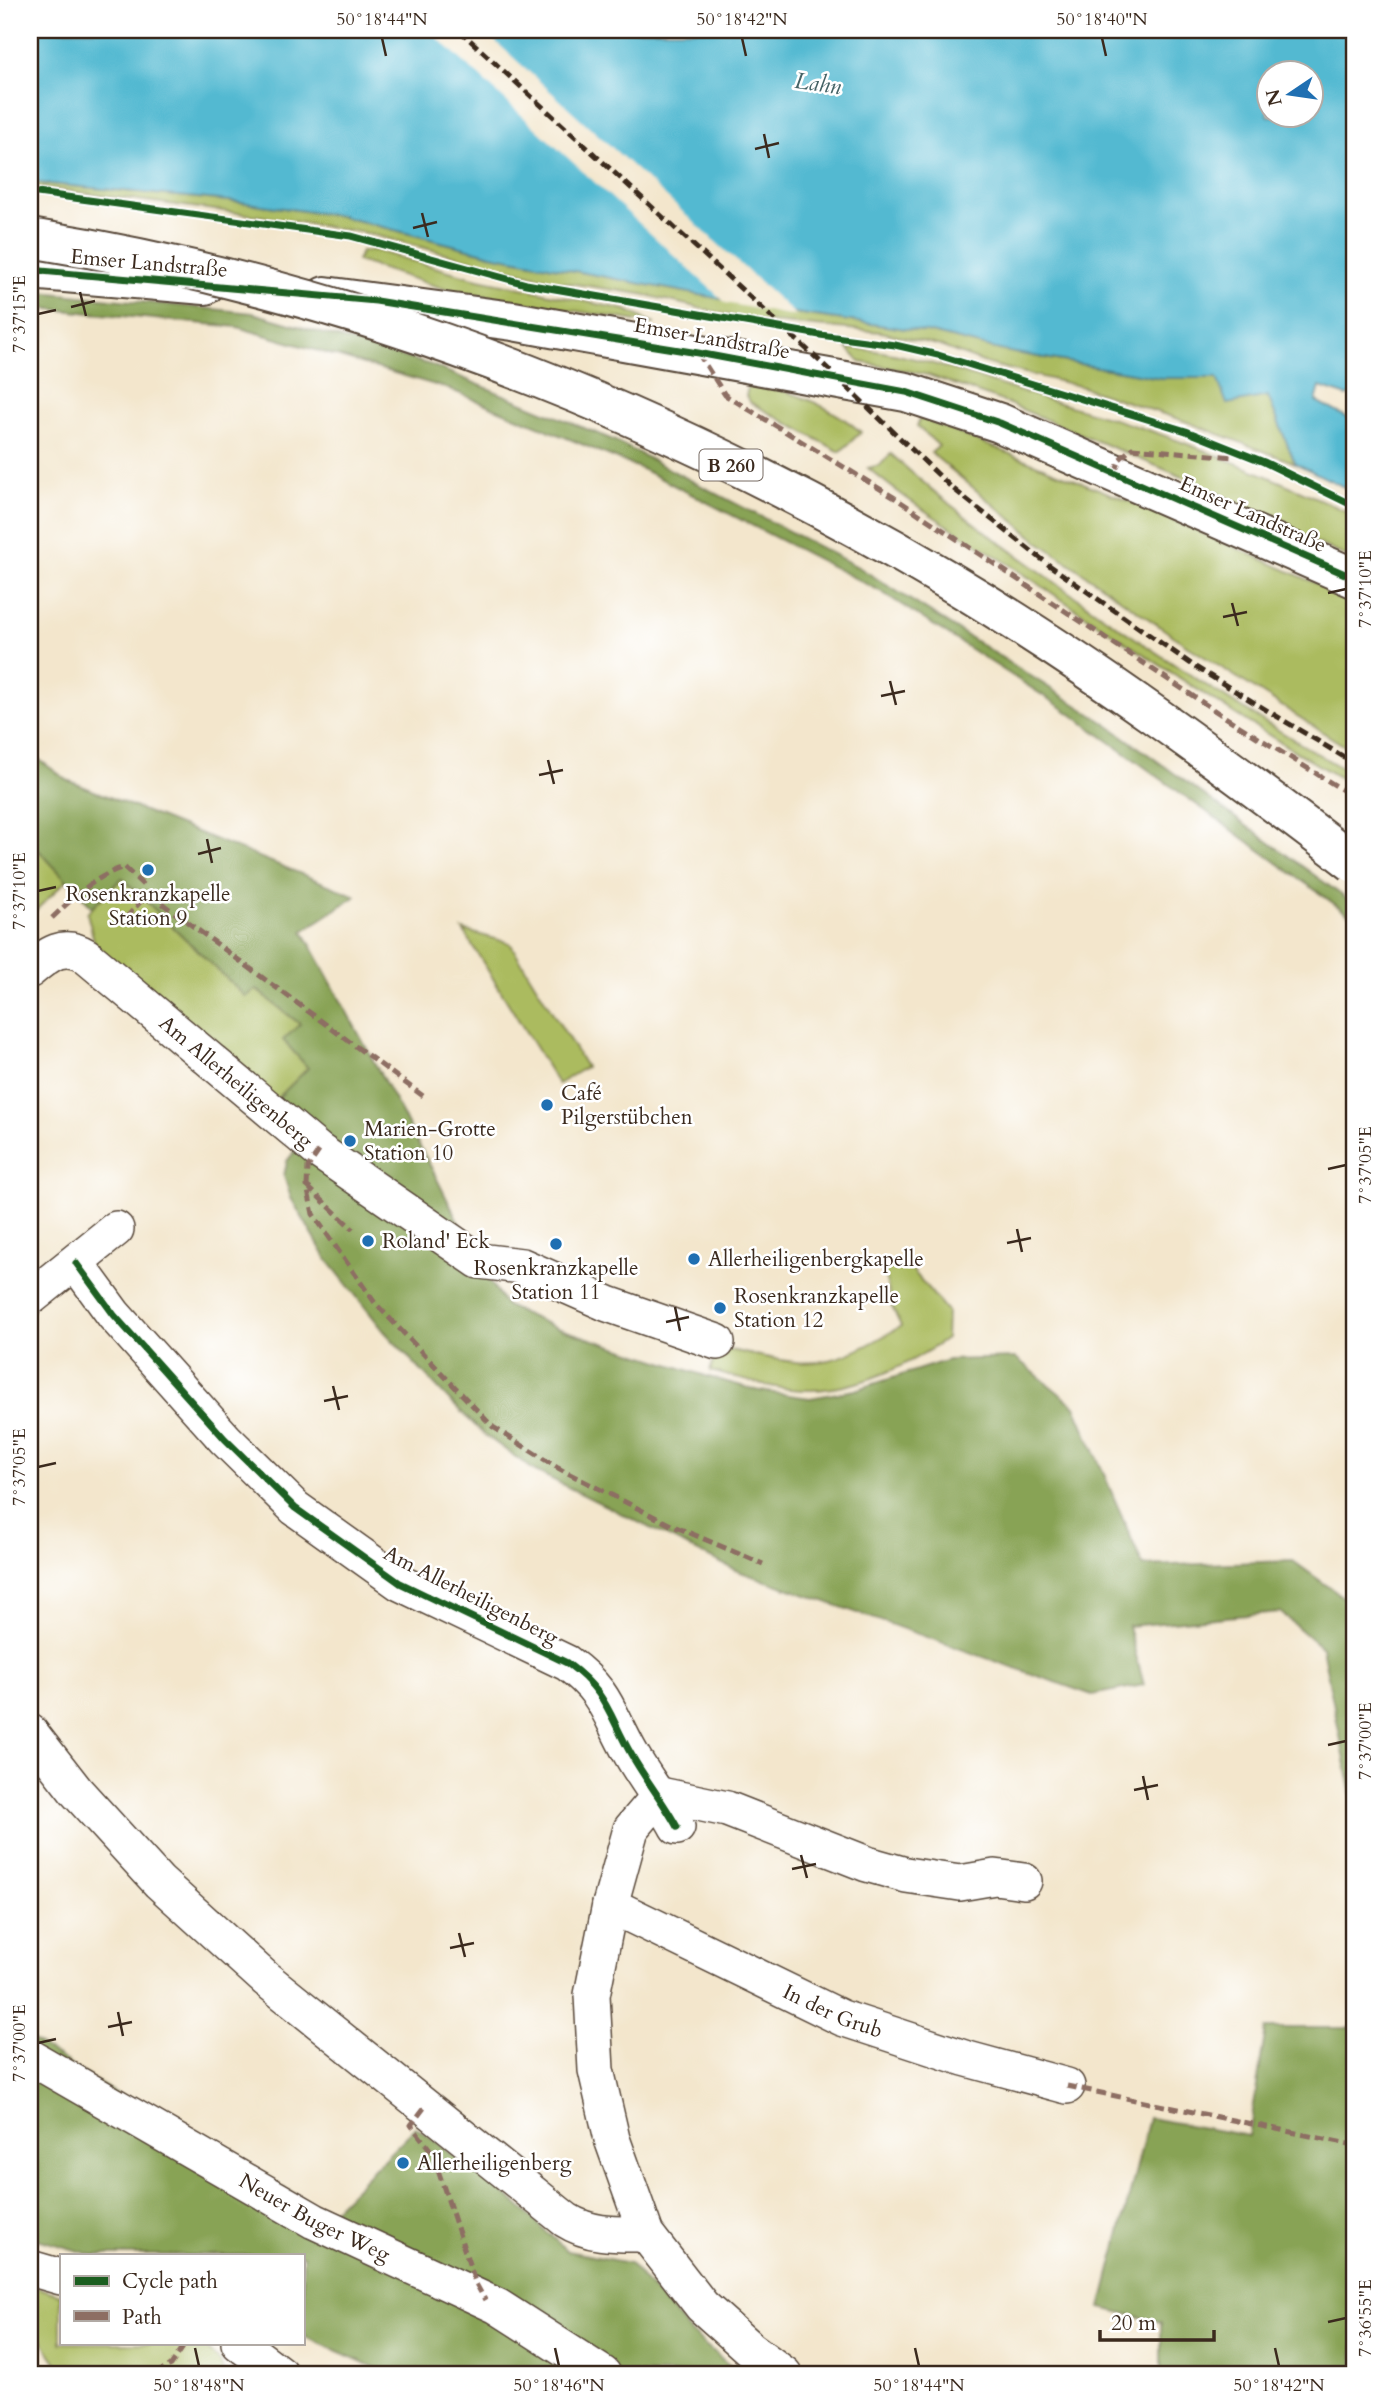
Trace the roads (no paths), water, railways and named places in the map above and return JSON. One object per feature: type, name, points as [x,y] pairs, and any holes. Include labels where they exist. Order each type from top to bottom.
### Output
[{"type":"main road","name":"B 260","points":[[30,238],[205,271],[311,299],[416,331],[519,369],[620,411],[816,505],[953,583],[1116,688],[1354,863]]},
{"type":"main road","name":"Emser Landstraße","points":[[30,270],[376,301],[685,350],[906,392],[1000,423],[1354,578]]},
{"type":"street","name":"Am Allerheiligenberg","points":[[30,970],[57,951],[66,948],[86,956],[319,1151],[480,1261],[522,1266],[608,1304],[717,1342]]},
{"type":"street","points":[[30,1298],[116,1229]]},
{"type":"street","name":"Am Allerheiligenberg","points":[[76,1263],[110,1311],[225,1439],[295,1508],[400,1583],[567,1664],[590,1682],[610,1707],[632,1756],[660,1796],[677,1827]]},
{"type":"street","points":[[30,1732],[76,1791],[159,1882],[266,1979],[340,2041],[566,2220],[596,2232],[646,2234]]},
{"type":"street","points":[[784,2374],[750,2349],[702,2306],[646,2234],[611,2138],[596,2070],[592,1995],[610,1905],[632,1829],[660,1796],[727,1809],[867,1864],[906,1875],[960,1883],[995,1877],[1024,1881]]},
{"type":"street","name":"In der Grub","points":[[610,1905],[842,2018],[964,2058],[1067,2086]]},
{"type":"street","name":"Neuer Buger Weg","points":[[30,2057],[310,2219],[497,2306],[603,2374]]},
{"type":"street","points":[[30,2268],[60,2277]]},
{"type":"street","points":[[240,2344],[280,2374]]},
{"type":"water","name":"Lahn","points":[[30,30],[1354,30],[1354,393],[1347,396],[1320,387],[1316,401],[1354,421],[1354,492],[1295,463],[1268,396],[1227,404],[1217,378],[1161,378],[1004,351],[927,332],[795,313],[496,256],[340,216],[240,202],[30,182]]},
{"type":"railway","points":[[459,30],[824,365],[951,487],[1049,565],[1197,668],[1354,763]]},
{"type":"place","name":"Rosenkranzkapelle Station 9","points":[[148,870]]},
{"type":"place","name":"Café Pilgerstübchen","points":[[547,1105]]},
{"type":"place","name":"Marien-Grotte Station 10","points":[[350,1141]]},
{"type":"place","name":"Roland' Eck","points":[[368,1241]]},
{"type":"place","name":"Rosenkranzkapelle Station 11","points":[[556,1244]]},
{"type":"place","name":"Allerheiligenbergkapelle","points":[[694,1259]]},
{"type":"place","name":"Rosenkranzkapelle Station 12","points":[[720,1308]]},
{"type":"place","name":"Allerheiligenberg","points":[[403,2163]]}]
